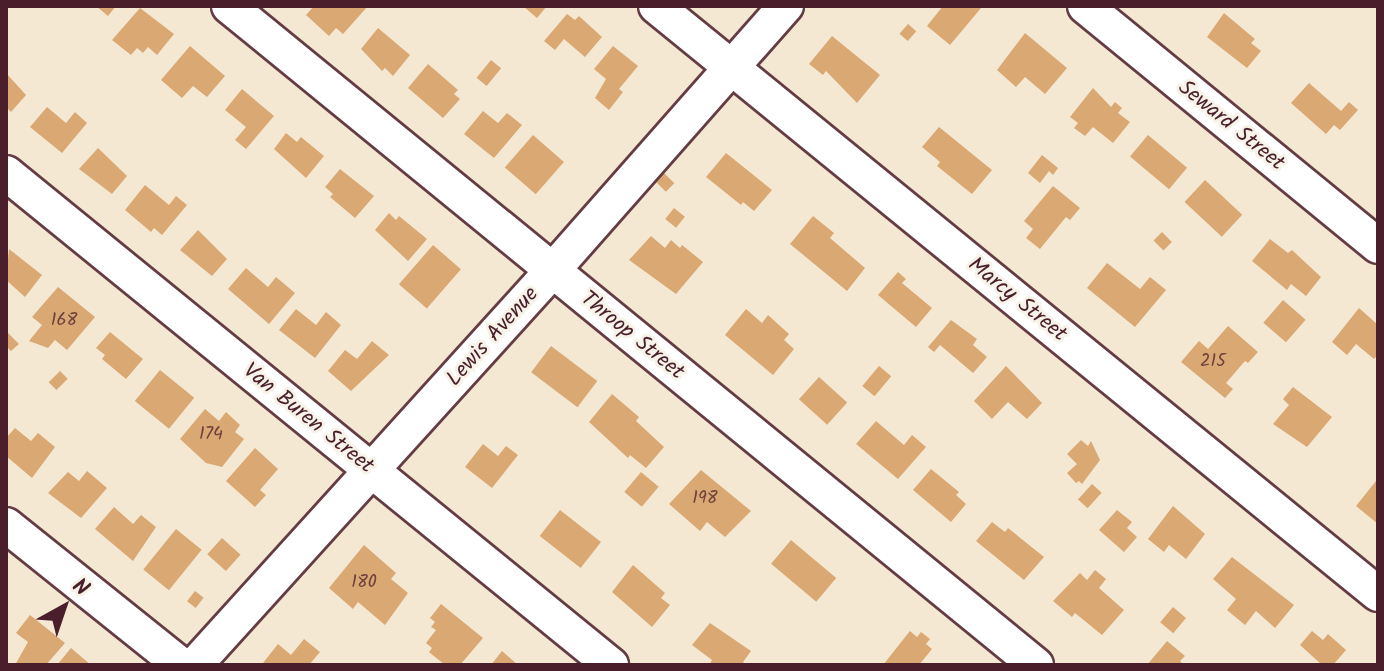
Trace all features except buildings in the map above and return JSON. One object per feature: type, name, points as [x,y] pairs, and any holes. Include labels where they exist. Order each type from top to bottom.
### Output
[{"type":"street","name":"Throop Street","points":[[229,6],[1036,665]]},
{"type":"street","name":"Marcy Street","points":[[656,6],[1378,594]]},
{"type":"street","name":"Lewis Avenue","points":[[195,665],[552,271],[786,6]]},
{"type":"street","name":"Seward Street","points":[[1085,6],[1378,246]]},
{"type":"street","name":"Van Buren Street","points":[[6,173],[611,665]]},
{"type":"street","points":[[6,525],[181,665]]}]
